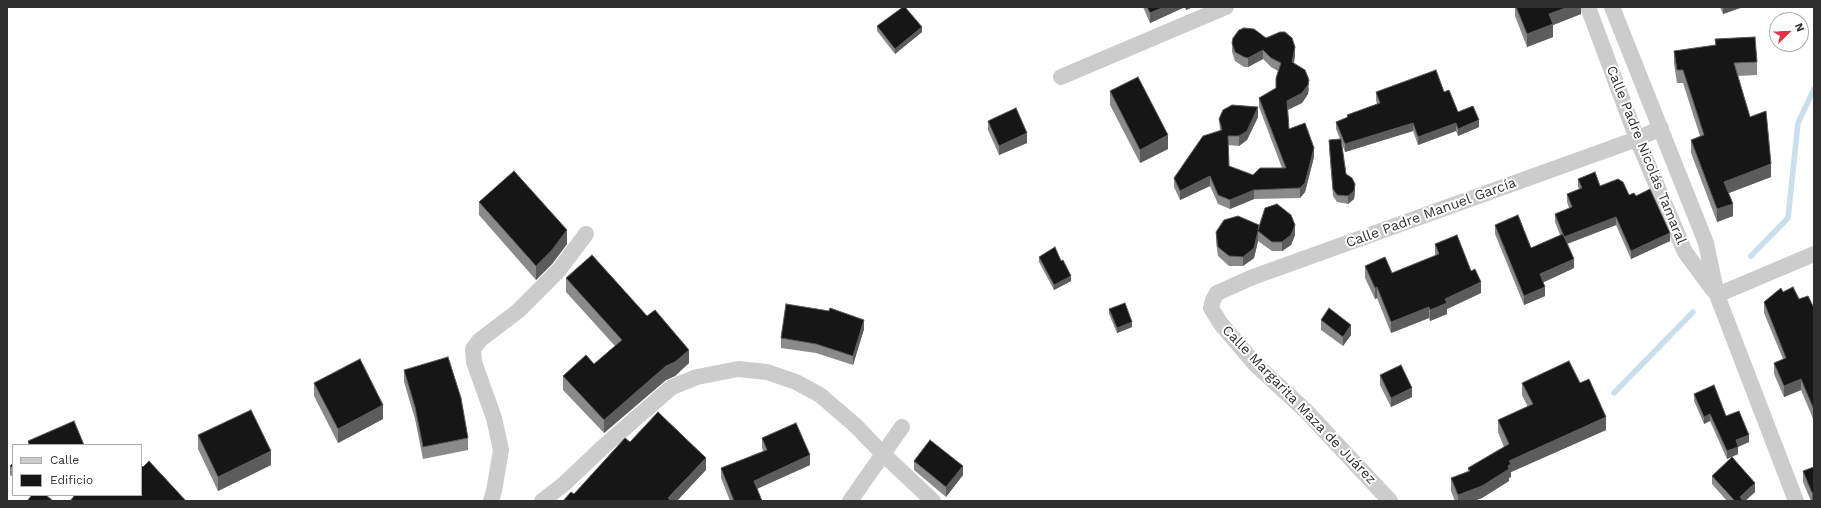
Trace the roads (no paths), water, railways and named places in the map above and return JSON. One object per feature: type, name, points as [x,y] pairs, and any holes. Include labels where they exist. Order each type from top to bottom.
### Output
[{"type":"street","points":[[1060,77],[1226,7]]},
{"type":"street","name":"Calle Padre Nicolás Tamaral","points":[[1588,7],[1637,139],[1685,252],[1717,295]]},
{"type":"street","name":"Calle Padre Nicolás Tamaral","points":[[1612,7],[1706,243],[1717,295],[1796,501]]},
{"type":"street","name":"Calle Padre Manuel García","points":[[1211,308],[1212,300],[1217,293],[1253,277],[1637,139],[1660,128]]},
{"type":"street","points":[[491,501],[494,492],[501,450],[494,418],[472,355],[474,349],[480,340],[518,311],[559,270],[586,234]]},
{"type":"street","points":[[1717,295],[1814,254]]},
{"type":"street","name":"Calle Margarita Maza de Juárez","points":[[1211,308],[1221,324],[1255,364],[1306,411],[1390,501]]},
{"type":"street","points":[[542,501],[564,484],[603,447],[672,387],[697,377],[738,369],[767,372],[796,382],[820,395],[856,426],[883,454],[933,501]]},
{"type":"street","points":[[850,501],[902,427]]},
{"type":"waterway","points":[[1751,256],[1788,218],[1798,123],[1814,89]]},
{"type":"waterway","points":[[1614,393],[1693,312]]}]
